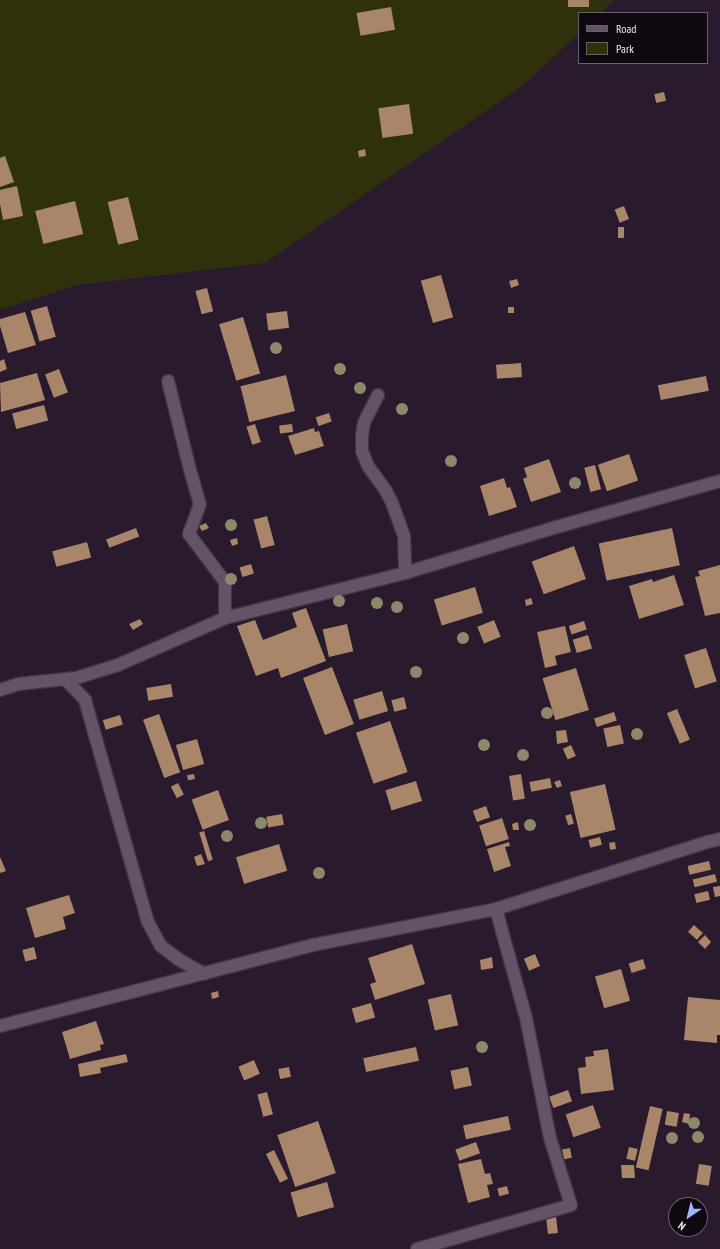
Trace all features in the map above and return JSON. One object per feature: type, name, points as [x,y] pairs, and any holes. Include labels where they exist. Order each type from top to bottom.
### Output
[{"type":"street","points":[[168,381],[200,504],[189,534],[225,582],[225,618]]},
{"type":"street","points":[[378,395],[364,423],[362,450],[368,466],[386,491],[392,503],[404,536],[405,573]]},
{"type":"street","points":[[0,690],[18,684],[76,678],[118,665],[225,618],[405,573],[553,528],[720,480]]},
{"type":"street","points":[[66,680],[85,700],[148,922],[161,946],[178,959],[204,974]]},
{"type":"street","points":[[0,1026],[313,945],[496,909],[707,842],[720,840]]},
{"type":"street","points":[[417,1249],[571,1205],[550,1138],[526,1018],[496,909]]},
{"type":"green space","points":[[0,0],[614,0],[601,12],[578,12],[578,34],[524,85],[265,263],[77,285],[0,310]]},
{"type":"building","points":[[568,0],[589,0],[589,7],[568,7]]},
{"type":"building","points":[[391,7],[395,30],[361,36],[357,13]]},
{"type":"building","points":[[664,92],[666,101],[656,103],[654,94]]},
{"type":"building","points":[[409,104],[413,134],[382,138],[378,108]]},
{"type":"building","points":[[365,149],[366,156],[359,157],[358,151]]},
{"type":"building","points":[[5,156],[14,182],[0,187],[0,158]]},
{"type":"building","points":[[17,186],[23,216],[3,220],[0,204],[0,190]]},
{"type":"building","points":[[128,197],[139,240],[118,245],[108,202]]},
{"type":"building","points":[[75,201],[83,234],[43,244],[35,211]]},
{"type":"building","points":[[624,206],[629,219],[620,223],[615,210]]},
{"type":"building","points":[[618,227],[624,227],[624,238],[618,238]]},
{"type":"building","points":[[441,275],[453,317],[433,323],[421,281]]},
{"type":"building","points":[[517,279],[519,285],[511,288],[509,281]]},
{"type":"building","points":[[207,288],[213,311],[202,314],[195,291]]},
{"type":"building","points":[[47,306],[56,337],[39,341],[31,311]]},
{"type":"building","points":[[508,307],[514,307],[514,313],[508,313]]},
{"type":"building","points":[[287,311],[289,328],[268,330],[266,314]]},
{"type":"building","points":[[25,312],[36,345],[8,353],[0,326],[0,319]]},
{"type":"building","points":[[243,317],[260,373],[236,381],[219,324]]},
{"type":"building","points":[[4,359],[7,369],[0,372],[0,361]]},
{"type":"building","points":[[521,363],[522,377],[497,379],[496,365]]},
{"type":"building","points":[[59,369],[68,392],[54,398],[45,374]]},
{"type":"building","points":[[37,373],[45,400],[1,412],[0,383]]},
{"type":"building","points":[[286,375],[295,411],[249,422],[240,386]]},
{"type":"building","points":[[706,376],[709,391],[661,400],[658,385]]},
{"type":"building","points":[[44,405],[48,420],[16,429],[12,414]]},
{"type":"building","points":[[329,413],[332,422],[318,426],[316,417]]},
{"type":"building","points":[[255,424],[261,442],[252,445],[246,427]]},
{"type":"building","points":[[292,424],[293,432],[280,434],[279,426]]},
{"type":"building","points":[[314,428],[315,432],[319,431],[324,446],[295,455],[288,436]]},
{"type":"building","points":[[629,454],[638,480],[607,491],[598,465]]},
{"type":"building","points":[[549,459],[561,492],[531,502],[523,479],[527,477],[524,468]]},
{"type":"building","points":[[595,465],[601,489],[590,492],[584,468]]},
{"type":"building","points":[[504,478],[507,488],[510,487],[517,507],[489,516],[480,486]]},
{"type":"building","points":[[267,516],[275,545],[261,549],[253,520]]},
{"type":"building","points":[[206,523],[209,528],[202,531],[199,526]]},
{"type":"building","points":[[136,528],[139,536],[109,548],[106,539]]},
{"type":"building","points":[[672,528],[680,565],[607,581],[599,544]]},
{"type":"building","points":[[237,538],[238,544],[232,546],[230,540]]},
{"type":"building","points":[[87,542],[91,557],[56,567],[52,551]]},
{"type":"building","points":[[574,546],[586,579],[544,594],[532,561]]},
{"type":"building","points":[[251,564],[254,574],[242,577],[240,568]]},
{"type":"building","points":[[720,565],[720,613],[705,616],[695,577],[700,576],[698,571]]},
{"type":"building","points":[[674,575],[684,605],[639,619],[629,586],[652,579],[653,582]]},
{"type":"building","points":[[475,587],[483,613],[442,625],[434,600]]},
{"type":"building","points":[[531,598],[533,604],[526,606],[525,600]]},
{"type":"building","points":[[306,608],[326,661],[281,678],[278,668],[256,676],[237,626],[255,620],[263,640],[297,627],[292,613]]},
{"type":"building","points":[[140,619],[143,624],[133,630],[129,624]]},
{"type":"building","points":[[494,620],[501,637],[484,643],[477,627]]},
{"type":"building","points":[[584,621],[587,630],[572,635],[569,626]]},
{"type":"building","points":[[347,624],[353,651],[329,657],[323,630]]},
{"type":"building","points":[[565,626],[571,652],[555,656],[557,665],[545,668],[537,632]]},
{"type":"building","points":[[588,635],[592,648],[577,653],[573,640]]},
{"type":"building","points":[[706,648],[717,681],[695,688],[684,655]]},
{"type":"building","points":[[332,667],[354,724],[325,735],[303,678]]},
{"type":"building","points":[[576,668],[589,710],[555,720],[543,678]]},
{"type":"building","points":[[171,684],[173,697],[148,701],[146,688]]},
{"type":"building","points":[[382,691],[388,711],[359,720],[353,700]]},
{"type":"building","points":[[404,697],[407,709],[394,712],[391,700]]},
{"type":"building","points":[[677,709],[690,739],[680,744],[667,713]]},
{"type":"building","points":[[614,712],[617,721],[597,727],[594,718]]},
{"type":"building","points":[[159,714],[180,772],[164,778],[143,720]]},
{"type":"building","points":[[120,715],[123,725],[106,730],[103,720]]},
{"type":"building","points":[[390,721],[408,772],[374,784],[356,733]]},
{"type":"building","points":[[620,725],[624,744],[607,747],[603,729]]},
{"type":"building","points":[[566,730],[568,742],[557,744],[556,731]]},
{"type":"building","points":[[197,739],[204,764],[183,770],[176,745]]},
{"type":"building","points":[[571,745],[576,756],[568,760],[563,749]]},
{"type":"building","points":[[194,774],[195,779],[188,780],[187,775]]},
{"type":"building","points":[[521,774],[525,799],[513,801],[509,776]]},
{"type":"building","points":[[550,778],[552,788],[531,792],[529,782]]},
{"type":"building","points":[[560,780],[562,786],[557,788],[554,782]]},
{"type":"building","points":[[416,781],[422,801],[392,810],[385,790]]},
{"type":"building","points":[[178,783],[184,795],[177,798],[171,787]]},
{"type":"building","points":[[605,784],[616,830],[580,838],[570,792]]},
{"type":"building","points":[[218,790],[229,820],[203,830],[192,800]]},
{"type":"building","points":[[486,806],[490,817],[477,822],[473,811]]},
{"type":"building","points":[[282,814],[284,825],[268,828],[266,817]]},
{"type":"building","points":[[571,814],[574,824],[568,825],[565,816]]},
{"type":"building","points":[[502,818],[509,839],[486,846],[479,825]]},
{"type":"building","points":[[518,822],[519,830],[513,830],[512,824]]},
{"type":"building","points":[[204,831],[213,860],[208,861],[199,832]]},
{"type":"building","points":[[600,837],[602,845],[590,848],[588,840]]},
{"type":"building","points":[[509,842],[510,846],[505,847],[511,866],[494,872],[487,849]]},
{"type":"building","points":[[615,842],[616,849],[610,850],[609,843]]},
{"type":"building","points":[[279,844],[287,871],[244,884],[236,857]]},
{"type":"building","points":[[201,854],[205,864],[197,866],[194,857]]},
{"type":"building","points":[[0,857],[6,871],[0,873]]},
{"type":"building","points":[[709,861],[711,870],[690,875],[688,866]]},
{"type":"building","points":[[715,874],[717,882],[695,887],[693,880]]},
{"type":"building","points":[[720,886],[720,896],[715,897],[713,887]]},
{"type":"building","points":[[708,891],[710,900],[696,903],[694,894]]},
{"type":"building","points":[[69,895],[75,913],[63,917],[66,929],[35,938],[26,908]]},
{"type":"building","points":[[694,925],[703,933],[697,940],[688,932]]},
{"type":"building","points":[[705,935],[711,942],[705,949],[698,942]]},
{"type":"building","points":[[412,944],[425,984],[375,1000],[370,984],[376,982],[368,958]]},
{"type":"building","points":[[34,947],[37,959],[25,962],[22,950]]},
{"type":"building","points":[[535,954],[540,966],[529,971],[524,959]]},
{"type":"building","points":[[492,957],[493,968],[481,970],[480,960]]},
{"type":"building","points":[[643,959],[646,969],[632,973],[629,963]]},
{"type":"building","points":[[621,969],[630,1001],[604,1008],[595,976]]},
{"type":"building","points":[[218,991],[219,997],[212,999],[211,993]]},
{"type":"building","points":[[451,994],[458,1025],[435,1031],[428,999]]},
{"type":"building","points":[[688,997],[720,1000],[720,1035],[717,1035],[717,1043],[684,1040]]},
{"type":"building","points":[[371,1003],[375,1017],[356,1023],[352,1009]]},
{"type":"building","points":[[96,1021],[104,1044],[100,1045],[101,1050],[70,1059],[62,1032]]},
{"type":"building","points":[[416,1047],[419,1061],[366,1072],[363,1058]]},
{"type":"building","points":[[608,1049],[614,1090],[581,1094],[578,1068],[586,1067],[585,1057],[594,1056],[593,1051]]},
{"type":"building","points":[[126,1054],[128,1062],[100,1068],[101,1073],[80,1077],[78,1064]]},
{"type":"building","points":[[254,1060],[260,1074],[244,1080],[238,1067]]},
{"type":"building","points":[[289,1067],[291,1077],[280,1079],[278,1069]]},
{"type":"building","points":[[468,1067],[472,1086],[454,1089],[450,1071]]},
{"type":"building","points":[[568,1090],[572,1101],[553,1108],[549,1097]]},
{"type":"building","points":[[267,1092],[273,1114],[263,1117],[257,1095]]},
{"type":"building","points":[[593,1105],[601,1128],[573,1137],[566,1114]]},
{"type":"building","points":[[650,1106],[663,1109],[648,1170],[636,1167]]},
{"type":"building","points":[[667,1111],[679,1113],[677,1127],[665,1125]]},
{"type":"building","points":[[684,1113],[690,1114],[689,1124],[682,1122]]},
{"type":"building","points":[[508,1116],[511,1130],[466,1139],[463,1126]]},
{"type":"building","points":[[318,1121],[336,1173],[295,1187],[277,1135]]},
{"type":"building","points":[[476,1142],[480,1153],[459,1161],[455,1150]]},
{"type":"building","points":[[629,1147],[638,1149],[635,1161],[626,1159]]},
{"type":"building","points":[[570,1148],[572,1158],[564,1159],[562,1150]]},
{"type":"building","points":[[274,1150],[288,1179],[280,1183],[266,1154]]},
{"type":"building","points":[[481,1159],[485,1174],[490,1173],[493,1184],[487,1185],[490,1197],[468,1203],[458,1164]]},
{"type":"building","points":[[699,1164],[712,1166],[709,1186],[696,1184]]},
{"type":"building","points":[[621,1165],[634,1165],[635,1178],[622,1178]]},
{"type":"building","points":[[327,1182],[334,1207],[298,1217],[290,1192]]},
{"type":"building","points":[[507,1186],[509,1194],[499,1196],[497,1188]]},
{"type":"building","points":[[556,1217],[558,1233],[548,1234],[546,1218]]}]
